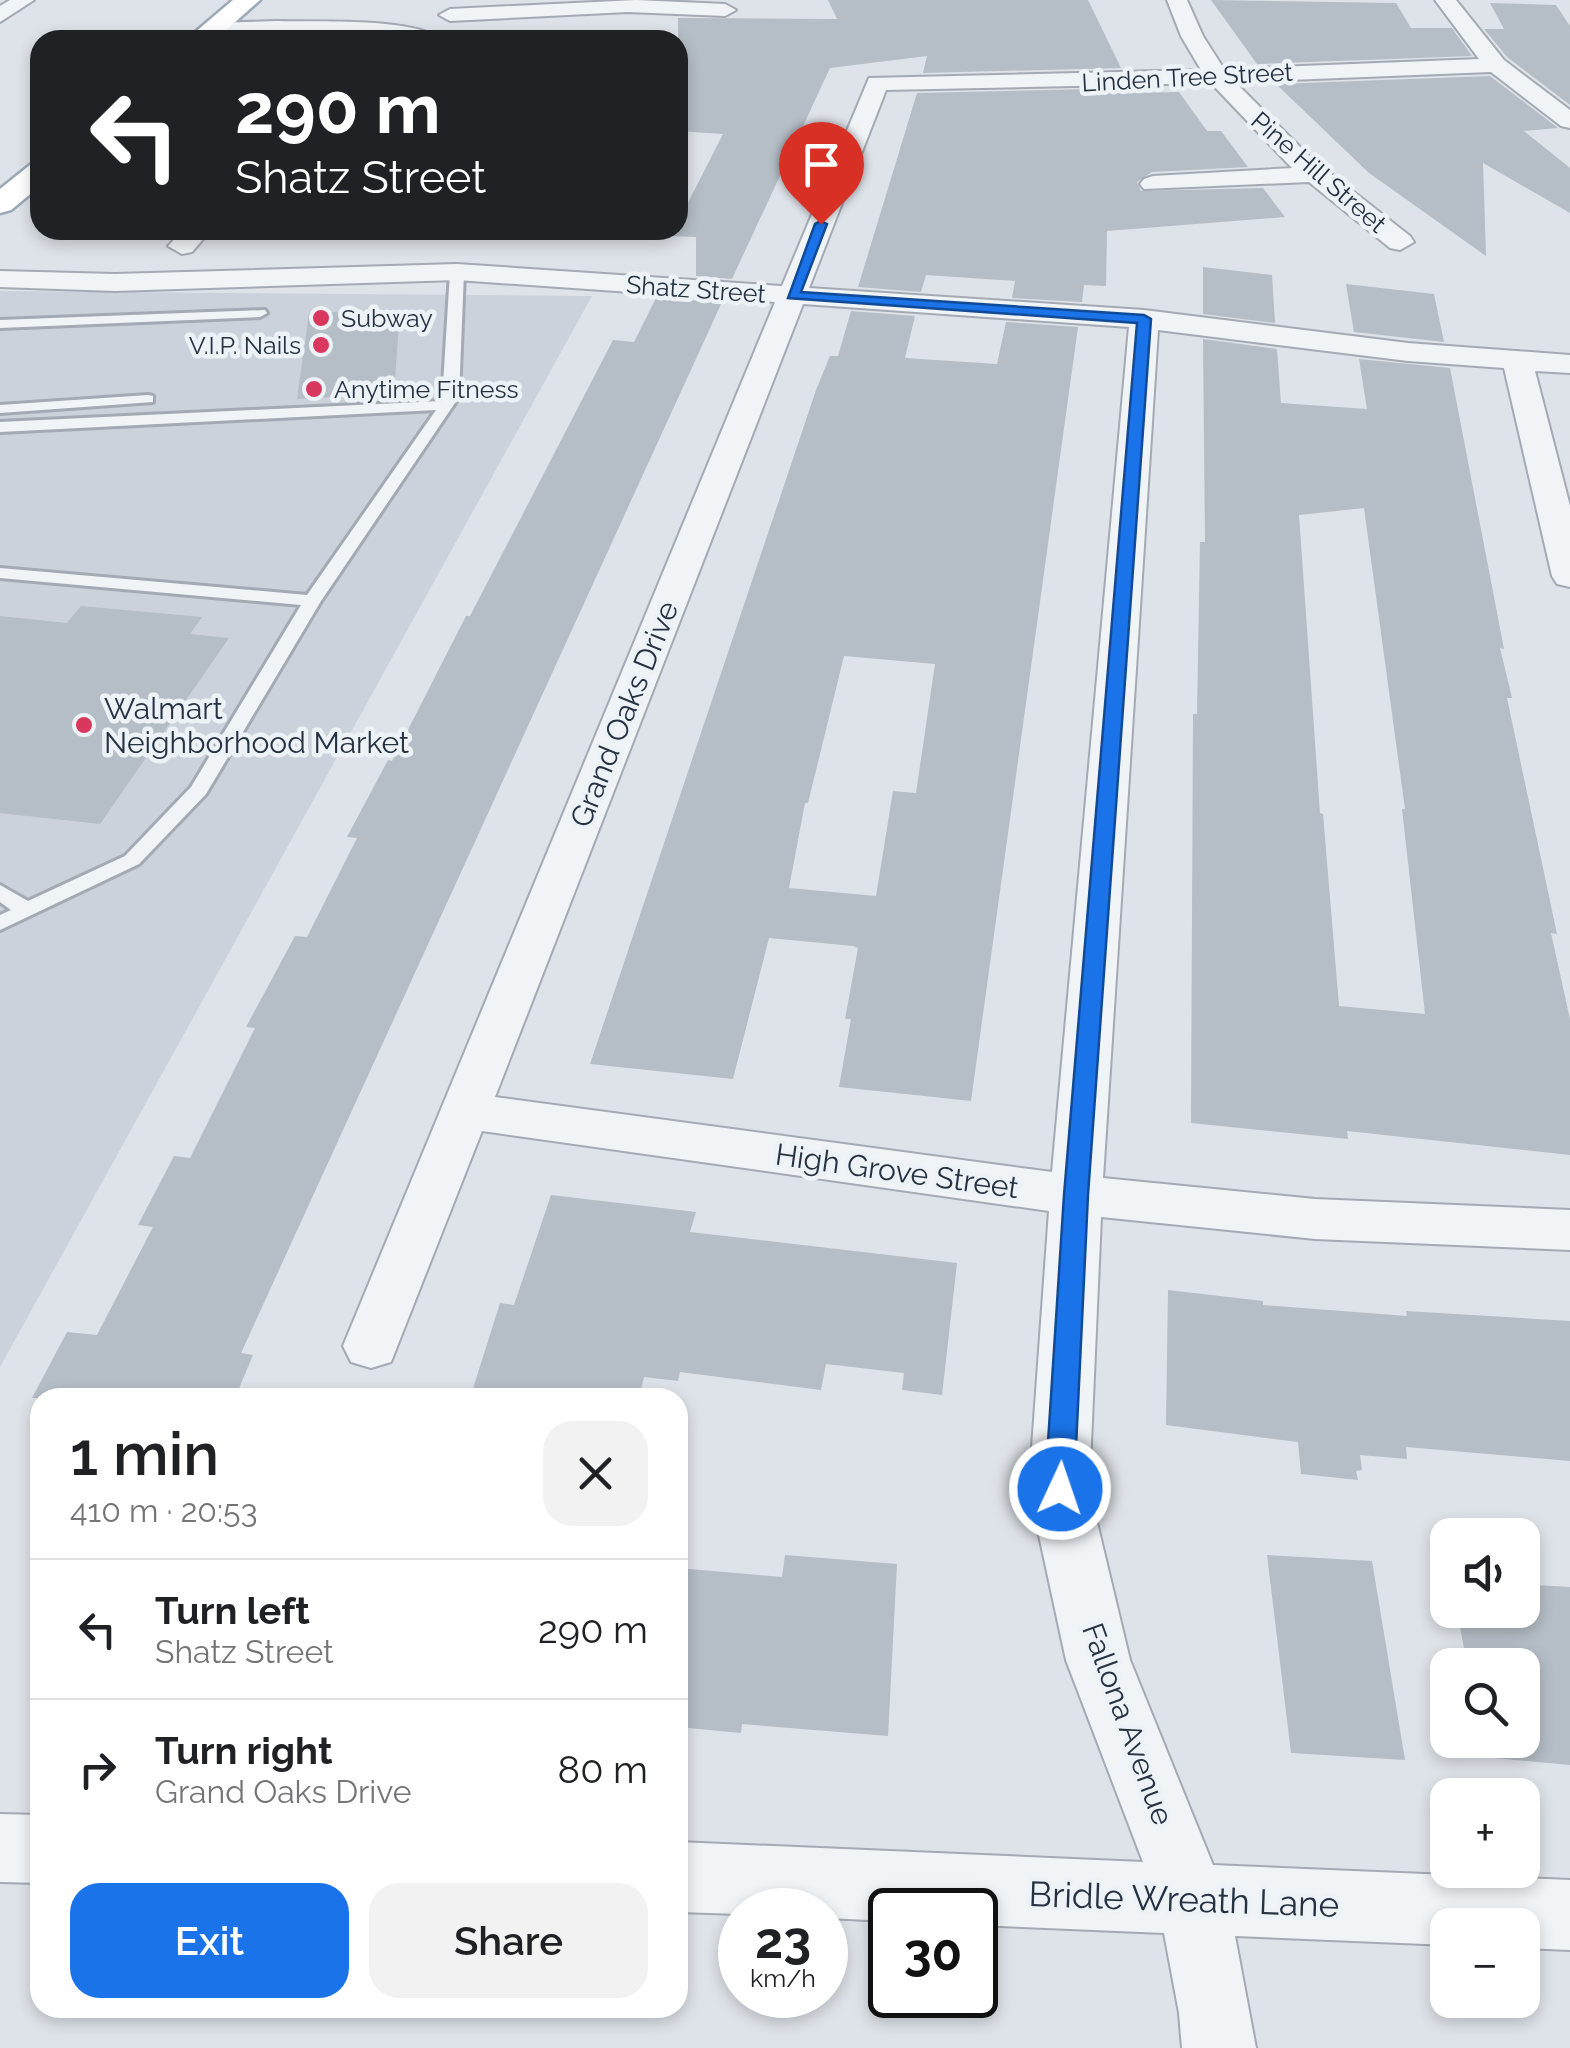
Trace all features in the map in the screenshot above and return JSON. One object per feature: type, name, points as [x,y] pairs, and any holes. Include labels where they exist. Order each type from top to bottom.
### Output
[{"type":"main road","points":[[212,30],[248,0]]},
{"type":"main road","points":[[0,204],[30,179]]},
{"type":"street","points":[[0,16],[24,0]]},
{"type":"street","name":"Pine Hill Street","points":[[1177,0],[1212,74],[1314,174],[1400,242]]},
{"type":"street","points":[[1445,0],[1496,65],[1570,121]]},
{"type":"street","points":[[449,7],[725,10]]},
{"type":"street","points":[[250,30],[308,30]]},
{"type":"street","name":"Linden Tree Street","points":[[877,83],[1039,85],[1212,74],[1496,65]]},
{"type":"street","name":"Grand Oaks Drive","points":[[371,1346],[877,83]]},
{"type":"street","points":[[1153,184],[1314,174]]},
{"type":"street","name":"Shatz Street","points":[[0,279],[182,282],[457,272],[1144,319],[1518,362],[1570,364]]},
{"type":"street","name":"Fallona Avenue","points":[[1144,319],[1076,1195],[1060,1489],[1098,1660],[1192,1899],[1216,2014],[1219,2048]]},
{"type":"street","points":[[1518,362],[1570,576]]},
{"type":"street","name":"High Grove Street","points":[[464,1111],[1076,1195],[1314,1219],[1570,1230]]},
{"type":"street","points":[[0,1848],[30,1849]]},
{"type":"street","name":"Bridle Wreath Lane","points":[[688,1877],[1570,1915]]},
{"type":"lane","points":[[0,924],[132,860],[198,790],[312,601],[452,397],[457,272]]},
{"type":"lane","points":[[0,324],[260,313]]},
{"type":"lane","points":[[0,409],[148,399]]},
{"type":"lane","points":[[0,427],[446,405]]},
{"type":"lane","points":[[0,573],[312,601]]},
{"type":"lane","points":[[0,892],[27,910]]},
{"type":"shaded area","points":[[0,291],[592,296],[0,1367]]},
{"type":"building","points":[[828,0],[1088,0],[1121,68],[923,73],[927,56],[830,68],[732,279],[696,276],[696,237],[688,237],[688,203],[723,134],[688,132],[688,30],[678,30],[678,18],[837,19]]},
{"type":"building","points":[[1211,0],[1396,3],[1411,28],[1452,28],[1472,56],[1257,64]]},
{"type":"building","points":[[1490,3],[1556,5],[1570,26],[1570,105],[1507,57],[1484,29],[1504,29]]},
{"type":"building","points":[[1490,76],[1558,128],[1524,131],[1570,168],[1570,213],[1483,163],[1486,256],[1369,173],[1276,84]]},
{"type":"building","points":[[1131,88],[1133,93],[1179,92],[1207,131],[1221,131],[1248,167],[1152,172],[1137,182],[1141,191],[1263,188],[1285,217],[1107,231],[1106,286],[1084,285],[1082,302],[1012,298],[1015,281],[926,275],[921,292],[858,287],[917,93]]},
{"type":"building","points":[[1203,267],[1272,275],[1275,323],[1203,314]]},
{"type":"building","points":[[1346,284],[1434,294],[1444,342],[1354,332]]},
{"type":"building","points":[[656,298],[722,302],[241,1353],[253,1355],[239,1388],[37,1388],[67,1332],[97,1335],[153,1227],[138,1225],[174,1156],[190,1158],[255,1028],[246,1027],[295,936],[307,937],[357,838],[347,837],[388,760],[392,761],[466,616],[470,616],[613,340],[634,342]]},
{"type":"building","points":[[400,309],[394,394],[297,399],[309,313]]},
{"type":"building","points":[[851,311],[915,316],[905,358],[997,364],[1006,322],[1078,327],[971,1101],[839,1087],[851,1019],[845,1019],[858,948],[853,946],[769,938],[733,1079],[590,1064],[816,390],[830,356],[838,356]],"holes":[[[844,656],[935,664],[916,793],[893,791],[876,896],[789,888],[805,803]]]},
{"type":"building","points":[[1203,339],[1277,349],[1281,403],[1367,409],[1359,359],[1450,368],[1504,649],[1500,648],[1512,698],[1507,698],[1557,934],[1551,933],[1570,1019],[1570,1155],[1347,1131],[1348,1139],[1191,1123],[1193,714],[1197,714],[1200,542],[1205,542]],"holes":[[[1364,508],[1405,809],[1425,1014],[1339,1006],[1320,813],[1299,515]]]},
{"type":"building","name":"Walmart Neighborhood Market","points":[[81,606],[202,617],[190,634],[229,638],[100,824],[0,813],[0,616],[67,623]]},
{"type":"building","points":[[551,1195],[696,1212],[690,1232],[957,1263],[942,1395],[902,1390],[904,1373],[826,1364],[821,1390],[680,1372],[678,1381],[644,1377],[641,1388],[473,1388],[500,1303],[514,1305]]},
{"type":"building","points":[[1168,1290],[1263,1301],[1263,1305],[1407,1316],[1406,1311],[1570,1321],[1570,1461],[1406,1447],[1407,1459],[1360,1455],[1362,1470],[1356,1471],[1358,1480],[1301,1474],[1298,1442],[1166,1425]]},
{"type":"building","points":[[785,1555],[897,1564],[888,1736],[742,1724],[741,1733],[688,1728],[688,1569],[782,1577]]},
{"type":"building","points":[[1267,1555],[1372,1561],[1405,1760],[1291,1753]]},
{"type":"building","points":[[1540,1585],[1570,1587],[1570,1765],[1494,1758],[1540,1758],[1540,1648],[1464,1648],[1460,1628],[1540,1628]]},
{"type":"place","name":"Subway","points":[[321,318]]},
{"type":"place","name":"V.I.P. Nails","points":[[321,345]]},
{"type":"place","name":"Anytime Fitness","points":[[314,389]]},
{"type":"place","name":"Walmart Neighborhood Market","points":[[84,725]]},
{"type":"route","points":[[821,224],[793,295],[1144,319],[1076,1195],[1060,1489]]}]
